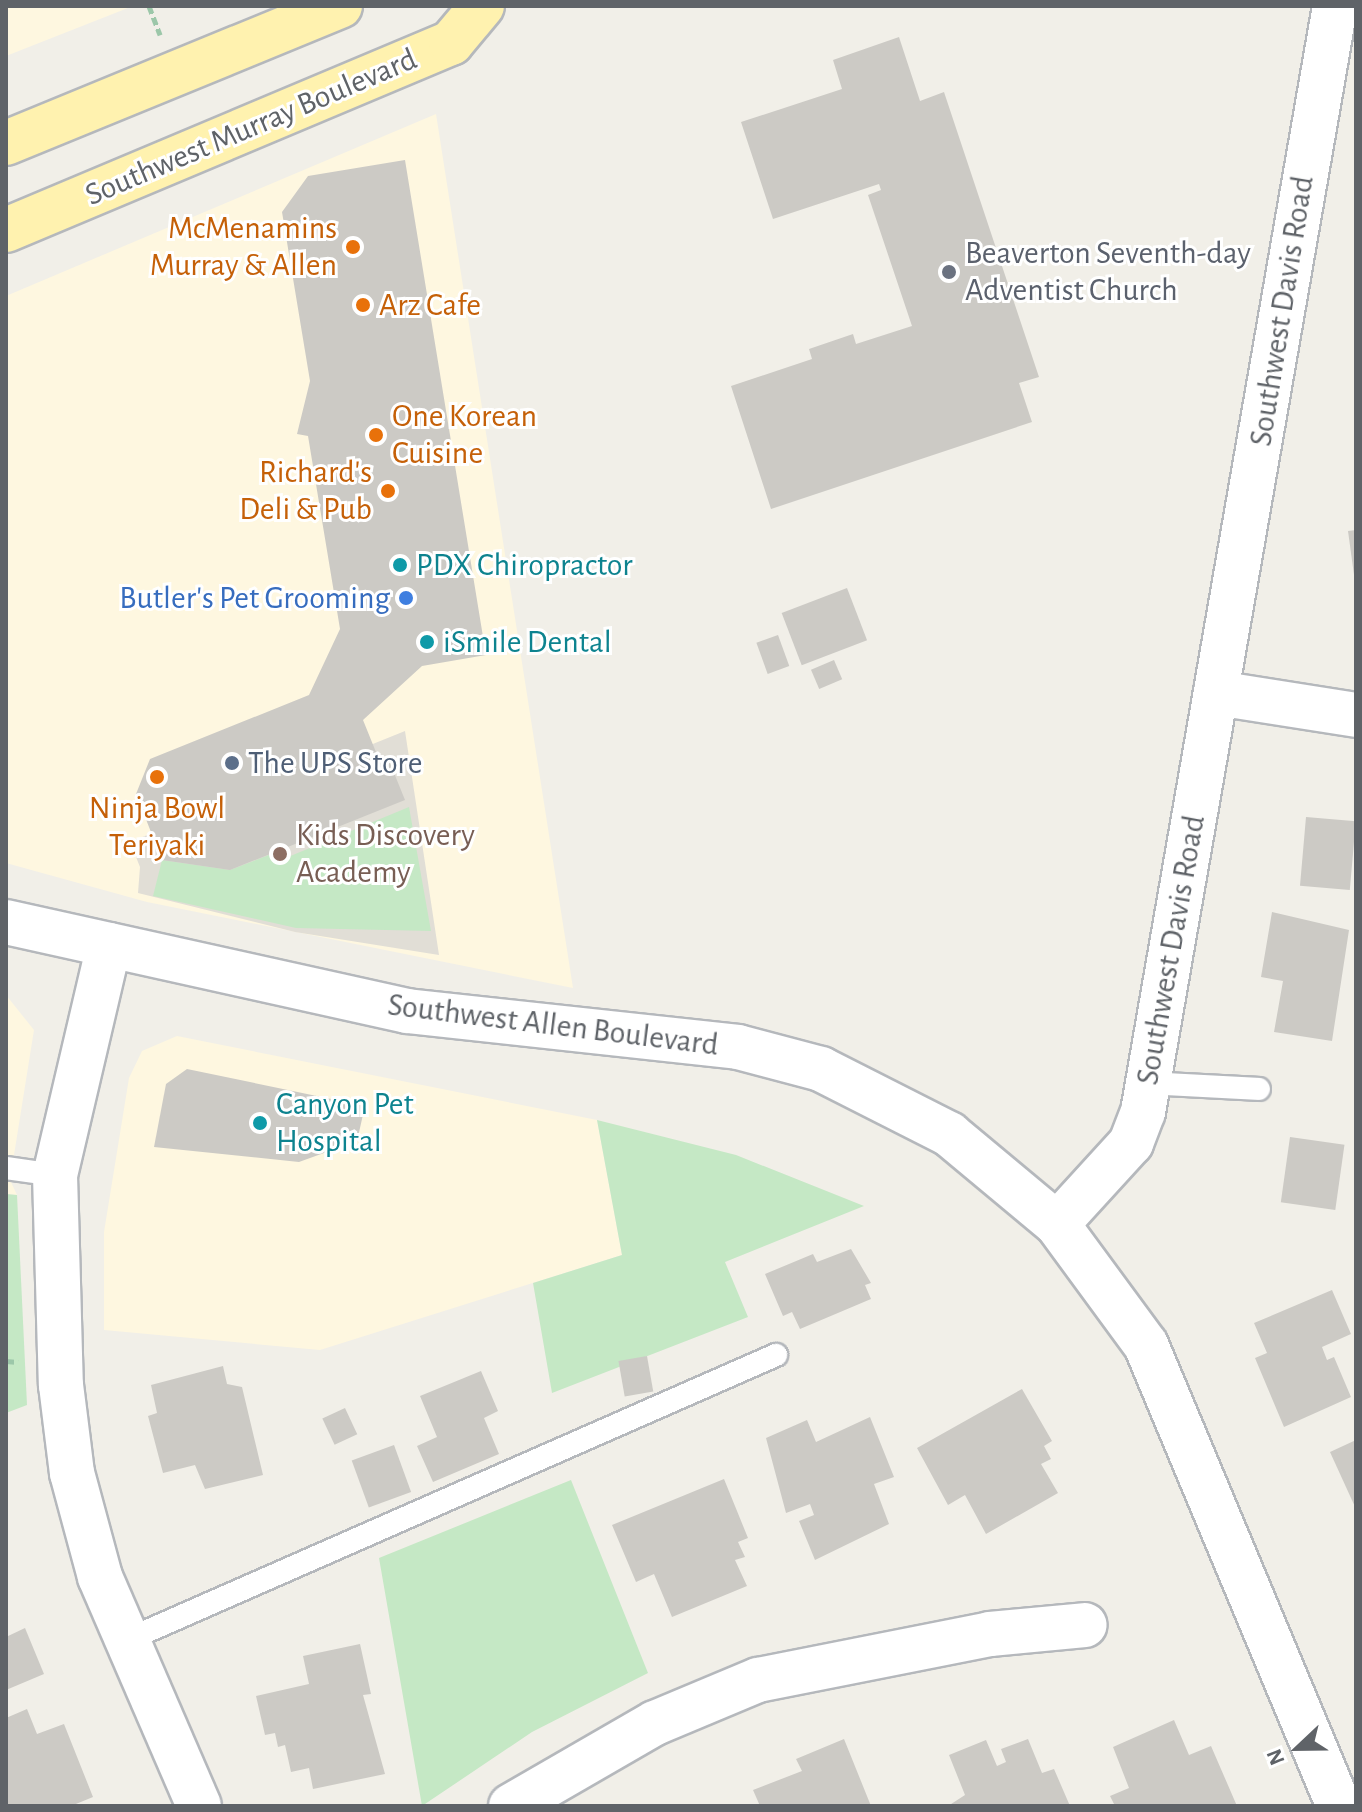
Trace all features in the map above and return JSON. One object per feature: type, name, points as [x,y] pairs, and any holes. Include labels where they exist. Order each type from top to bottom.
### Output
[{"type":"main road","points":[[6,143],[340,6]]},
{"type":"main road","name":"Southwest Murray Boulevard","points":[[6,230],[451,43],[482,6]]},
{"type":"street","name":"Southwest Davis Road","points":[[1057,1224],[1131,1143],[1148,1083],[1335,6]]},
{"type":"street","points":[[1216,693],[1356,715]]},
{"type":"street","name":"Southwest Allen Boulevard","points":[[6,922],[407,1011],[675,1038],[821,1069],[949,1134],[1057,1224]]},
{"type":"street","points":[[109,945],[55,1175],[61,1378],[72,1473],[100,1577],[199,1806]]},
{"type":"street","points":[[1057,1224],[1097,1270],[1146,1345],[1339,1806]]},
{"type":"street","points":[[511,1806],[655,1723],[758,1680],[990,1634],[1085,1625]]},
{"type":"lane","points":[[1148,1083],[1259,1089]]},
{"type":"lane","points":[[6,1168],[55,1175]]},
{"type":"lane","points":[[127,1640],[776,1355]]},
{"type":"shaded area","points":[[6,6],[133,6],[6,56]]},
{"type":"shaded area","points":[[436,114],[573,988],[147,902],[6,863],[6,296]]},
{"type":"shaded area","name":"Kids Discovery Academy","points":[[405,731],[439,955],[295,932],[138,893],[140,867],[130,842]]},
{"type":"shaded area","points":[[6,995],[34,1030],[10,1180],[17,1195],[6,1194]]},
{"type":"shaded area","points":[[177,1036],[597,1120],[622,1255],[320,1350],[104,1330],[104,1232],[129,1078],[142,1051]]},
{"type":"green space","points":[[409,807],[431,931],[296,928],[153,896],[162,860],[230,870],[284,849],[288,857]]},
{"type":"green space","points":[[597,1120],[736,1155],[864,1206],[725,1262],[748,1317],[552,1393],[533,1283],[622,1255]]},
{"type":"green space","points":[[6,1194],[17,1195],[27,1405],[6,1413]]},
{"type":"green space","points":[[571,1480],[648,1673],[532,1732],[422,1806],[379,1558]]},
{"type":"building","name":"Beaverton Seventh-day Adventist Church","points":[[899,37],[920,101],[944,92],[1039,377],[1019,383],[1032,422],[771,509],[731,386],[812,359],[809,349],[853,334],[856,344],[912,326],[868,195],[881,190],[879,184],[773,219],[741,122],[842,89],[833,60]]},
{"type":"building","points":[[405,160],[486,655],[422,666],[363,720],[382,767],[390,763],[405,800],[230,870],[162,860],[136,794],[150,759],[309,695],[340,629],[308,436],[297,434],[310,381],[282,212],[308,176]]},
{"type":"building","points":[[1356,530],[1356,575],[1354,575],[1348,531]]},
{"type":"building","points":[[847,588],[867,640],[802,665],[782,613]]},
{"type":"building","points":[[778,635],[789,666],[768,674],[756,643]]},
{"type":"building","points":[[834,660],[842,679],[819,689],[811,670]]},
{"type":"building","points":[[1306,817],[1356,821],[1350,890],[1300,886]]},
{"type":"building","points":[[1272,912],[1349,930],[1332,1041],[1274,1032],[1283,981],[1261,977]]},
{"type":"building","name":"Canyon Pet Hospital","points":[[187,1069],[365,1106],[357,1141],[299,1162],[154,1147],[166,1084]]},
{"type":"building","points":[[1290,1137],[1344,1145],[1335,1210],[1281,1202]]},
{"type":"building","points":[[851,1249],[871,1283],[865,1285],[871,1299],[800,1329],[792,1312],[783,1316],[765,1274],[813,1254],[817,1262]]},
{"type":"building","points":[[1332,1290],[1351,1334],[1322,1347],[1327,1360],[1334,1357],[1351,1397],[1284,1427],[1255,1358],[1267,1353],[1254,1323]]},
{"type":"building","points":[[647,1356],[653,1391],[625,1396],[618,1361]]},
{"type":"building","points":[[223,1366],[227,1384],[242,1387],[263,1475],[205,1489],[195,1465],[163,1473],[148,1416],[157,1413],[151,1385]]},
{"type":"building","points":[[481,1371],[498,1411],[484,1418],[499,1454],[433,1482],[417,1446],[437,1437],[420,1396]]},
{"type":"building","points":[[1022,1389],[1052,1441],[1044,1446],[1051,1459],[1041,1464],[1058,1493],[986,1534],[965,1495],[948,1505],[917,1448]]},
{"type":"building","points":[[345,1408],[357,1434],[335,1445],[322,1419]]},
{"type":"building","points":[[870,1417],[894,1477],[874,1484],[889,1524],[815,1560],[799,1521],[814,1515],[810,1504],[786,1513],[766,1438],[807,1420],[816,1442]]},
{"type":"building","points":[[1356,1440],[1356,1509],[1330,1452]]},
{"type":"building","points":[[394,1445],[411,1492],[369,1507],[352,1460]]},
{"type":"building","points":[[724,1479],[748,1538],[738,1542],[745,1557],[735,1560],[747,1586],[672,1617],[654,1574],[636,1582],[612,1525]]},
{"type":"building","points":[[25,1628],[44,1674],[6,1690],[6,1637]]},
{"type":"building","points":[[360,1644],[371,1694],[363,1695],[385,1774],[313,1789],[309,1768],[291,1772],[285,1745],[278,1747],[275,1733],[265,1735],[256,1696],[309,1684],[303,1656]]},
{"type":"building","points":[[27,1709],[37,1734],[64,1724],[93,1797],[71,1806],[6,1806],[6,1718]]},
{"type":"building","points":[[1174,1720],[1189,1755],[1211,1746],[1237,1806],[1115,1806],[1110,1796],[1129,1788],[1113,1747]]},
{"type":"building","points":[[844,1739],[871,1806],[760,1806],[753,1790],[802,1771],[796,1759]]},
{"type":"building","points":[[1028,1739],[1042,1773],[1054,1769],[1070,1806],[948,1806],[965,1795],[949,1755],[986,1740],[997,1766],[1006,1762],[1001,1749]]},
{"type":"place","name":"McMenamins Murray & Allen","points":[[353,247]]},
{"type":"place","name":"Beaverton Seventh-day Adventist Church","points":[[949,272]]},
{"type":"place","name":"Arz Cafe","points":[[363,305]]},
{"type":"place","name":"One Korean Cuisine","points":[[376,435]]},
{"type":"place","name":"Richard's Deli & Pub","points":[[388,491]]},
{"type":"place","name":"PDX Chiropractor","points":[[400,565]]},
{"type":"place","name":"Butler's Pet Grooming","points":[[406,598]]},
{"type":"place","name":"iSmile Dental","points":[[427,642]]},
{"type":"place","name":"The UPS Store","points":[[232,763]]},
{"type":"place","name":"Ninja Bowl Teriyaki","points":[[157,777]]},
{"type":"place","name":"Kids Discovery Academy","points":[[280,854]]},
{"type":"place","name":"Canyon Pet Hospital","points":[[260,1123]]}]
